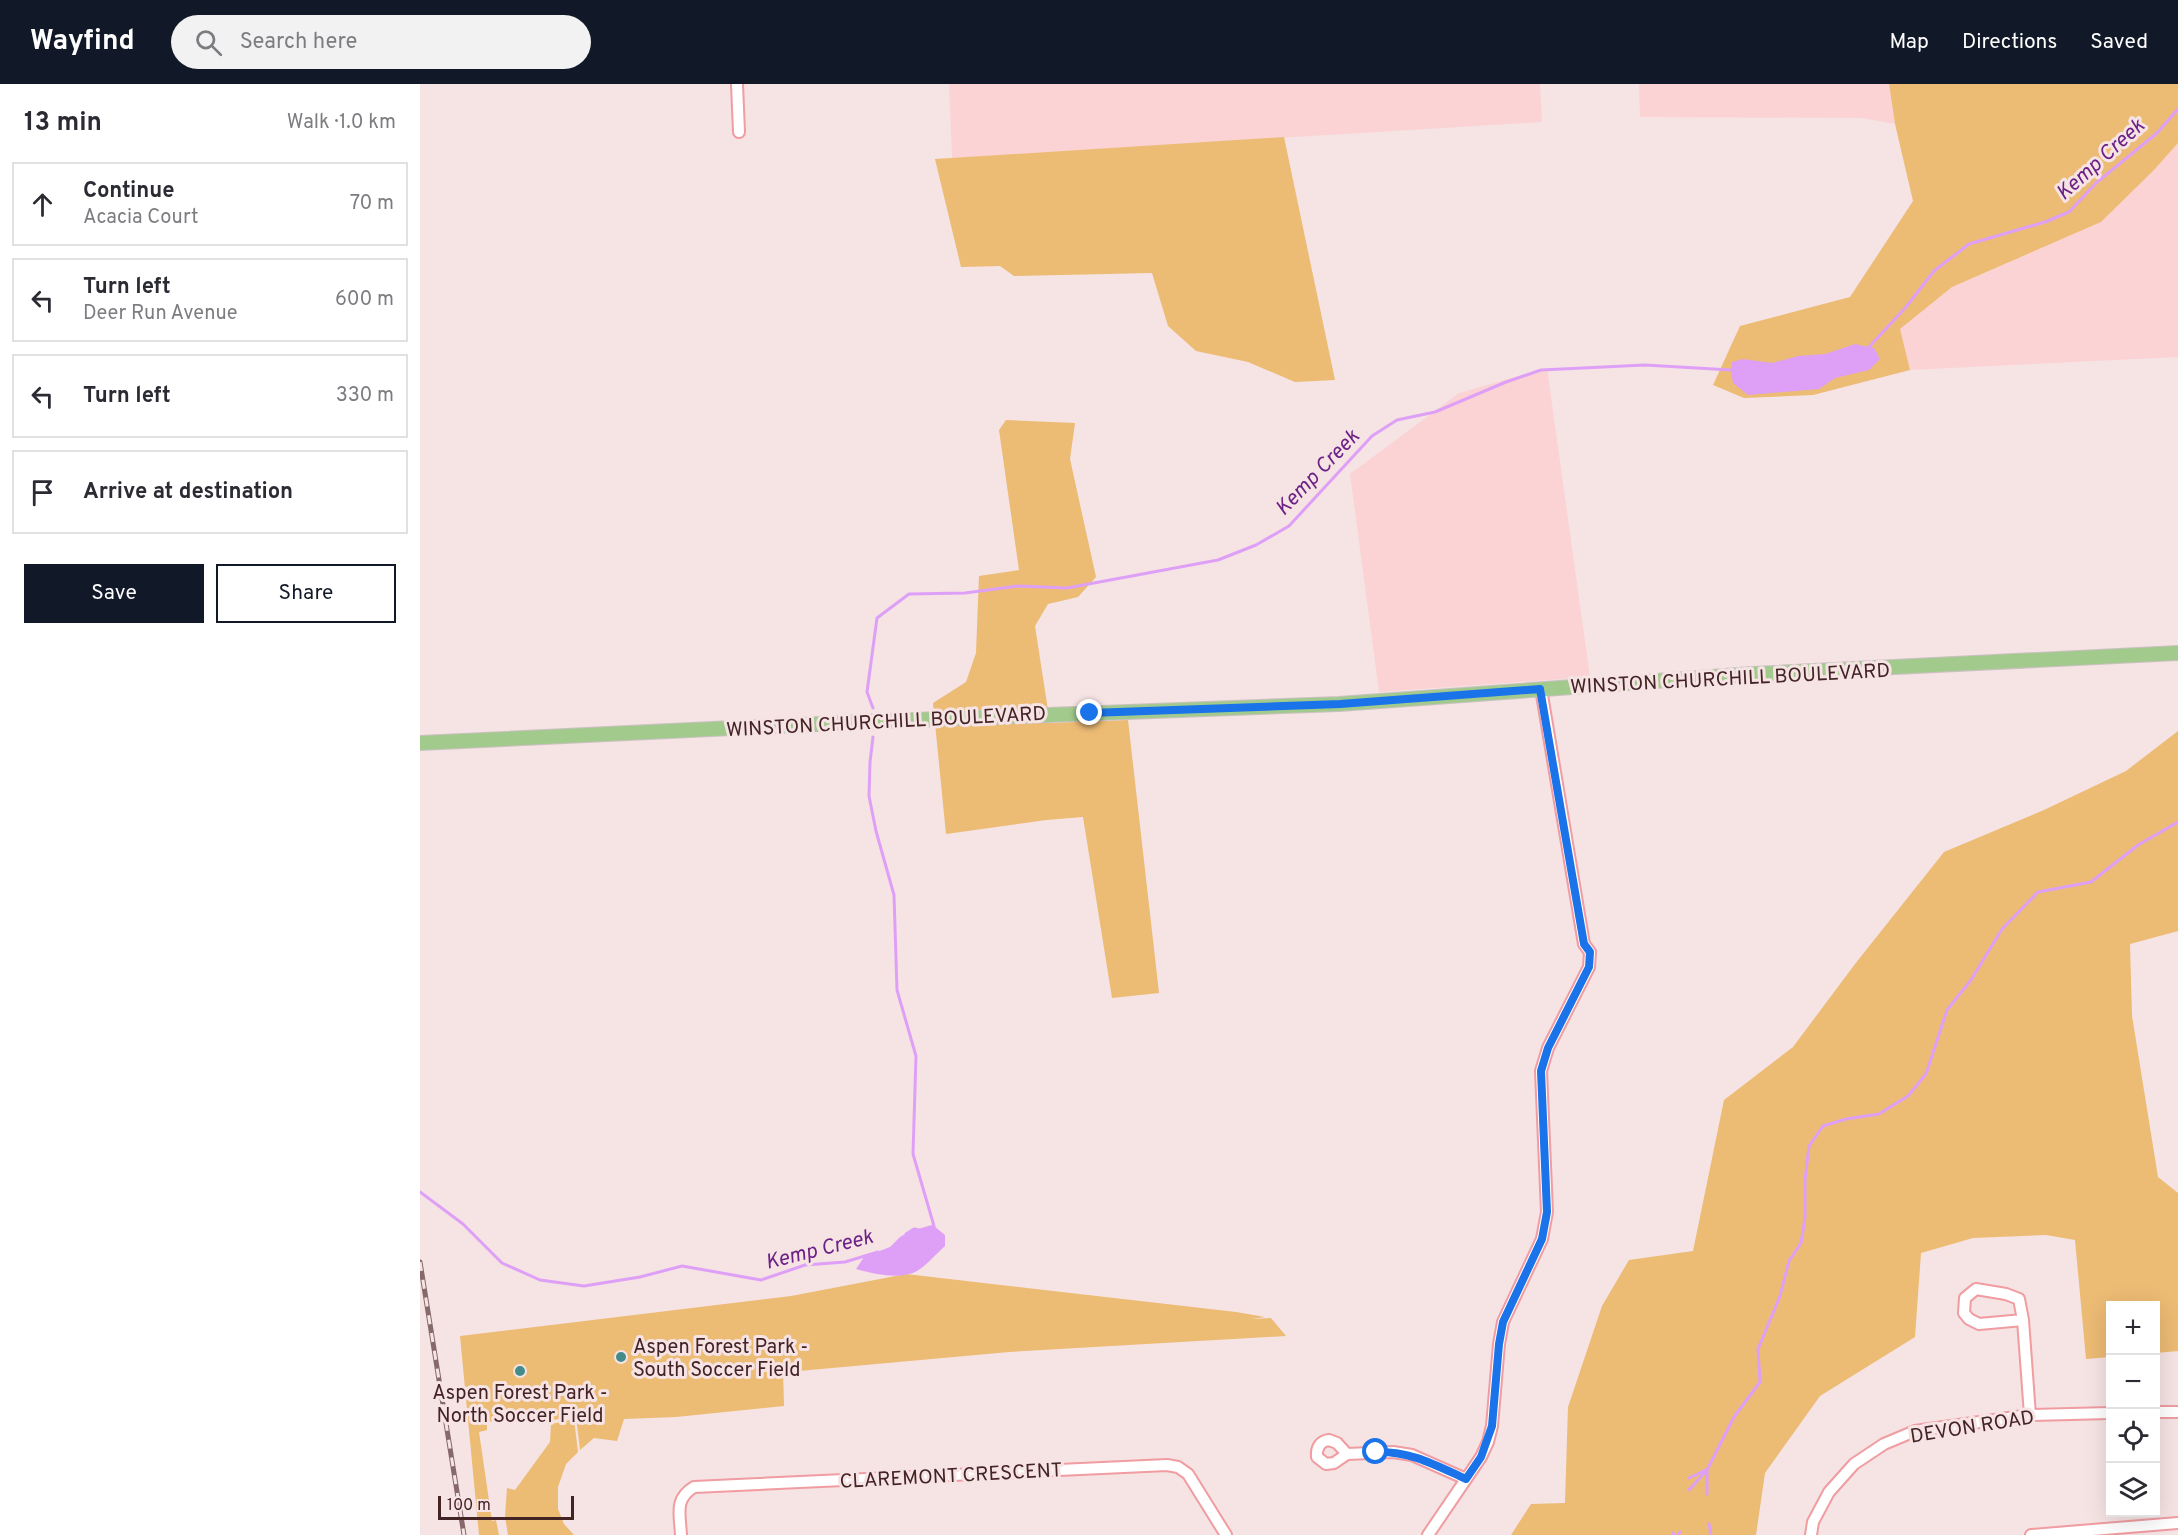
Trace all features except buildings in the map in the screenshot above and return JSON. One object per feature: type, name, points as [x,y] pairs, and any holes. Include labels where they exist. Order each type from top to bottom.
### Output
[{"type":"main road","name":"WINSTON CHURCHILL BOULEVARD","points":[[420,743],[895,721],[1340,704],[1753,674],[2178,653]]},
{"type":"street","points":[[737,84],[739,132]]},
{"type":"street","points":[[1428,1535],[1481,1457],[1488,1442],[1492,1426],[1503,1322],[1542,1239],[1547,1212],[1541,1071],[1548,1048],[1589,967],[1590,952],[1584,944],[1540,689]]},
{"type":"street","points":[[2023,1320],[1979,1324],[1969,1319],[1964,1313],[1965,1298],[1976,1289],[2006,1293],[2019,1299],[2023,1320],[2030,1415]]},
{"type":"street","points":[[2160,1412],[2178,1412]]},
{"type":"street","name":"DEVON ROAD","points":[[1811,1535],[1813,1522],[1829,1492],[1854,1464],[1884,1444],[1915,1431],[2030,1415],[2106,1413]]},
{"type":"street","points":[[1347,1454],[1393,1452],[1412,1455],[1466,1479]]},
{"type":"street","name":"CLAREMONT CRESCENT","points":[[681,1535],[680,1503],[685,1492],[694,1487],[1167,1465],[1178,1467],[1188,1474],[1226,1535]]},
{"type":"street","points":[[2031,1535],[2178,1523]]},
{"type":"shaded area","points":[[949,84],[1540,84],[1542,122],[952,158]]},
{"type":"shaded area","points":[[1639,84],[1889,84],[1895,124],[1861,118],[1640,117]]},
{"type":"shaded area","points":[[1889,84],[2178,84],[2178,143],[2101,222],[1952,287],[1900,329],[1910,370],[1813,395],[1744,398],[1713,385],[1740,326],[1850,297],[1913,201],[1895,124]]},
{"type":"shaded area","points":[[1284,137],[1335,380],[1295,382],[1248,362],[1196,351],[1168,326],[1152,273],[1014,276],[1000,266],[961,267],[935,159]]},
{"type":"shaded area","points":[[2178,143],[2178,357],[1910,370],[1899,329],[1952,287],[2101,222]]},
{"type":"shaded area","points":[[1855,344],[1874,348],[1880,359],[1869,370],[1835,378],[1819,389],[1748,395],[1733,383],[1732,362],[1743,359],[1772,363],[1798,356],[1825,354]]},
{"type":"shaded area","points":[[1547,368],[1590,677],[1379,692],[1350,474],[1459,393]]},
{"type":"shaded area","points":[[1006,420],[1075,423],[1070,459],[1096,577],[1078,597],[1048,604],[1035,626],[1050,723],[1128,720],[1159,993],[1112,998],[1083,817],[946,834],[933,703],[966,682],[976,653],[979,576],[1019,570],[999,430]]},
{"type":"shaded area","points":[[2178,731],[2178,931],[2130,944],[2132,1016],[2158,1177],[2178,1193],[2178,1351],[2160,1353],[2160,1301],[2106,1301],[2106,1357],[2086,1359],[2075,1240],[2046,1235],[1973,1238],[1921,1253],[1915,1337],[1820,1396],[1765,1473],[1756,1535],[1511,1535],[1531,1504],[1565,1503],[1568,1407],[1602,1306],[1629,1260],[1693,1251],[1724,1100],[1793,1047],[1944,852],[2044,810],[2126,771]]},
{"type":"shaded area","points":[[934,1226],[945,1235],[945,1246],[917,1271],[895,1276],[856,1269],[864,1257],[890,1247],[900,1237],[914,1229],[920,1230]]},
{"type":"shaded area","points":[[906,1274],[1236,1312],[1265,1317],[1251,1319],[1271,1318],[1286,1336],[1009,1352],[799,1371],[783,1370],[784,1406],[676,1417],[624,1419],[617,1441],[594,1438],[580,1450],[576,1416],[542,1422],[539,1414],[487,1422],[487,1430],[479,1432],[492,1521],[496,1520],[499,1535],[479,1535],[460,1336],[791,1296]]},
{"type":"shaded area","points":[[574,1419],[578,1452],[566,1464],[558,1487],[558,1509],[564,1524],[574,1535],[508,1535],[505,1517],[507,1488],[515,1490],[550,1442],[551,1424]]},
{"type":"waterway","name":"Kemp Creek","points":[[1869,347],[1906,307],[1934,271],[1969,244],[2045,222],[2069,212],[2096,183],[2157,133],[2178,109]]},
{"type":"waterway","name":"Kemp Creek","points":[[873,708],[867,692],[877,618],[909,594],[965,593],[1018,586],[1067,588],[1218,560],[1256,545],[1289,526],[1372,436],[1397,420],[1435,412],[1541,370],[1645,365],[1731,370]]},
{"type":"waterway","name":"Kemp Creek","points":[[873,737],[869,796],[894,895],[897,990],[916,1056],[913,1154],[934,1226],[920,1230],[914,1229],[906,1234]]},
{"type":"waterway","points":[[1707,1494],[1707,1470],[1734,1417],[1760,1382],[1758,1349],[1780,1296],[1789,1261],[1801,1243],[1805,1218],[1805,1180],[1809,1146],[1823,1126],[1846,1119],[1879,1114],[1908,1096],[1926,1074],[1947,1010],[1971,980],[2002,929],[2038,892],[2091,882],[2138,845],[2178,822]]},
{"type":"waterway","name":"Kemp Creek","points":[[420,1192],[463,1224],[502,1263],[540,1280],[584,1286],[640,1277],[682,1266],[761,1280],[805,1265],[845,1262],[878,1252]]},
{"type":"waterway","points":[[1689,1478],[1706,1470]]},
{"type":"waterway","points":[[1689,1490],[1706,1471]]},
{"type":"waterway","points":[[1709,1524],[1711,1535]]},
{"type":"railway","points":[[420,1262],[464,1535]]},
{"type":"place","name":"Aspen Forest Park - South Soccer Field","points":[[621,1357]]},
{"type":"place","name":"Aspen Forest Park - North Soccer Field","points":[[520,1371]]},
{"type":"route","points":[[1090,713],[1340,704],[1540,689],[1584,944],[1590,952],[1589,967],[1548,1048],[1541,1071],[1540,1095],[1547,1212],[1542,1239],[1503,1322],[1492,1426],[1481,1457],[1466,1479],[1412,1455],[1376,1452]]}]
